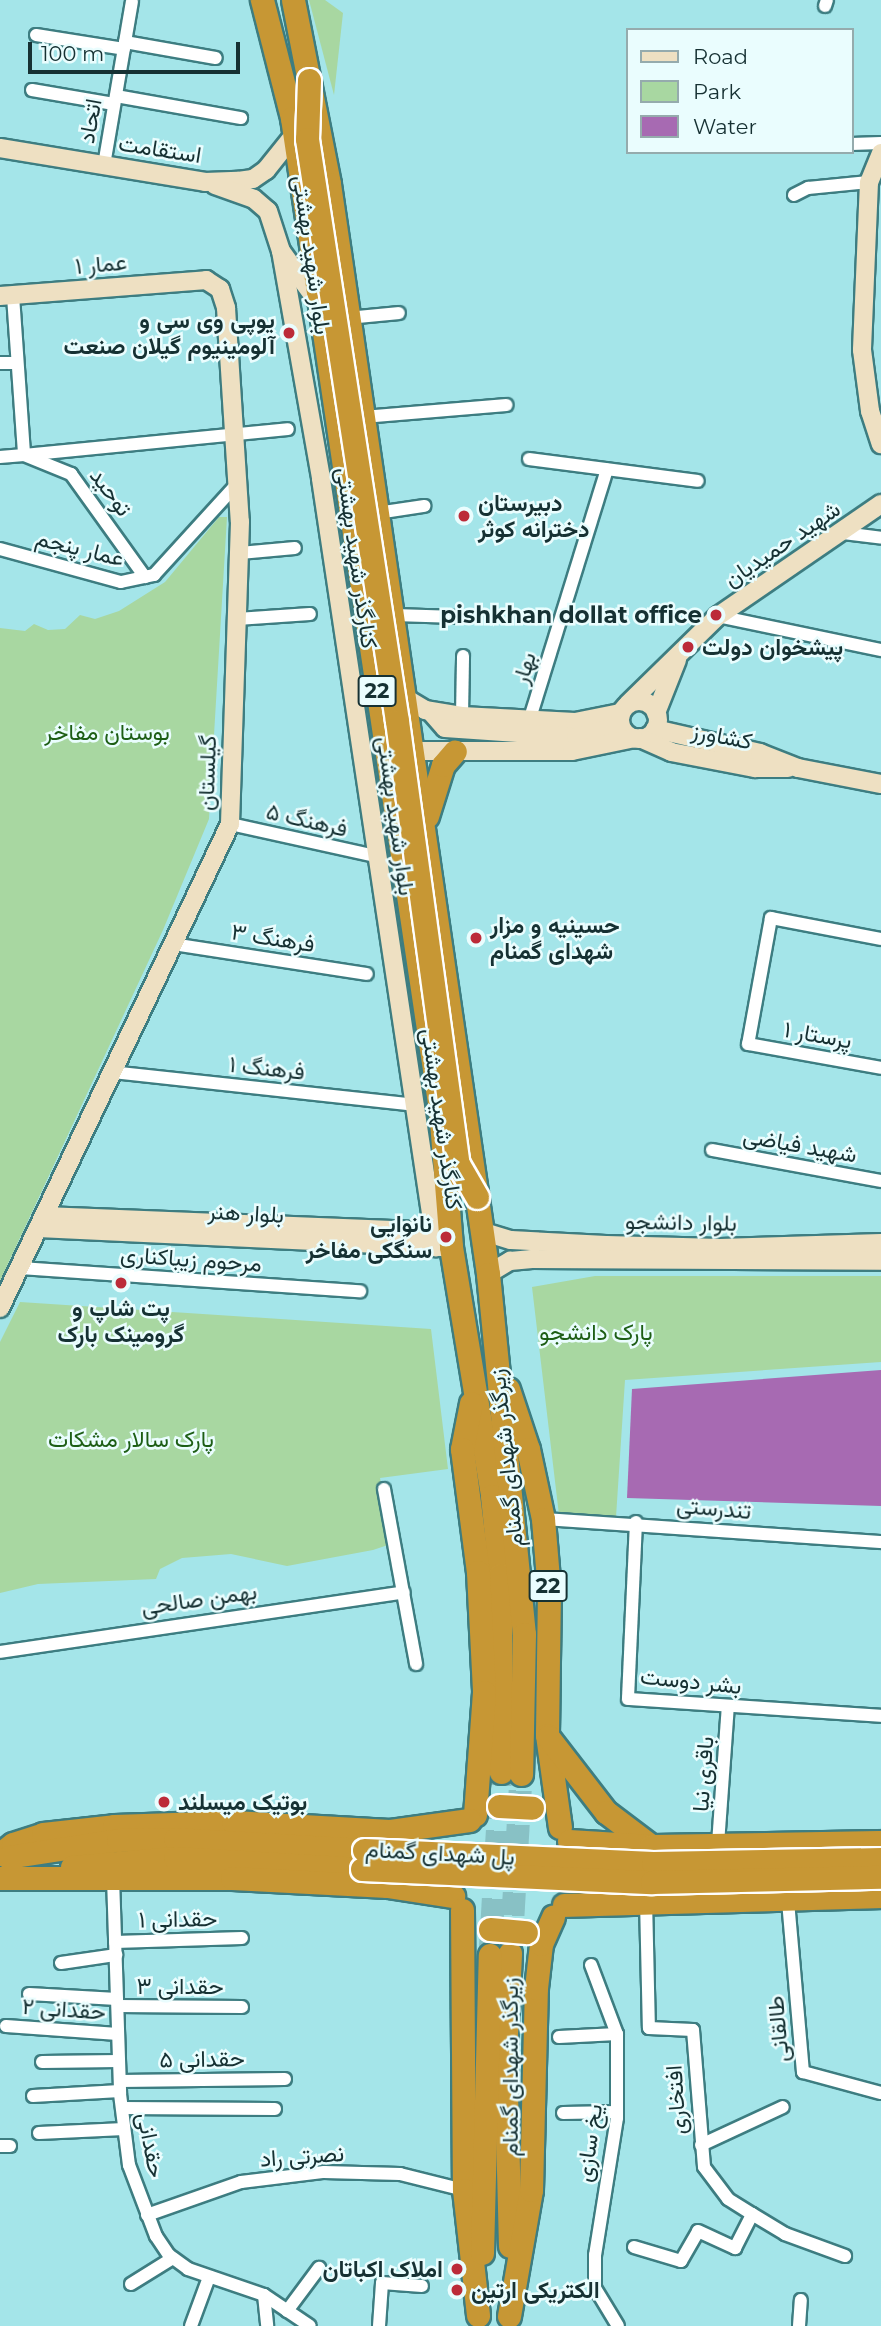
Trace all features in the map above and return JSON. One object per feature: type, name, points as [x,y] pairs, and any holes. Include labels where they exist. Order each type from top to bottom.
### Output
[{"type":"highway","name":"بلوار شهید بهشتی","points":[[262,0],[295,135],[317,301],[440,1109],[443,1240],[474,1386]]},
{"type":"highway","name":"بلوار شهید بهشتی","points":[[293,0],[309,80],[348,318],[407,699],[488,1274],[495,1351]]},
{"type":"highway","points":[[309,80],[307,139],[397,721],[458,1164],[477,1197]]},
{"type":"highway","points":[[340,443],[345,454],[356,459],[365,449],[365,427]]},
{"type":"highway","points":[[346,485],[356,469],[373,482]]},
{"type":"highway","points":[[387,754],[414,751]]},
{"type":"highway","points":[[425,826],[443,765],[455,751]]},
{"type":"highway","name":"زیرگذر شهدای گمنام","points":[[474,1386],[500,1575],[511,1773],[524,1634],[495,1351]]},
{"type":"highway","name":"22","points":[[495,1351],[528,1449],[543,1519],[549,1617],[547,1735],[564,1834],[575,1874],[558,1911]]},
{"type":"highway","name":"22","points":[[458,1903],[447,1864],[454,1840],[472,1818],[483,1659],[462,1449],[474,1386]]},
{"type":"highway","points":[[547,1735],[606,1812],[651,1846]]},
{"type":"highway","points":[[0,1856],[13,1844],[43,1834],[176,1821],[390,1831],[472,1818],[499,1806],[532,1808],[564,1834],[651,1846],[881,1842]]},
{"type":"highway","points":[[387,1886],[390,1831]]},
{"type":"highway","name":"پل شهدای گمنام","points":[[0,1856],[118,1840],[175,1839],[653,1863],[881,1859]]},
{"type":"highway","points":[[761,1901],[748,1886],[746,1873],[755,1851],[769,1843]]},
{"type":"highway","points":[[646,1900],[632,1886],[629,1877],[634,1857],[651,1846]]},
{"type":"highway","name":"پل شهدای گمنام","points":[[0,1878],[120,1860],[175,1858],[652,1882],[881,1877]]},
{"type":"highway","points":[[0,1878],[113,1878],[387,1886],[458,1903],[490,1929],[526,1932],[558,1911],[646,1900],[761,1901],[881,1896]]},
{"type":"highway","points":[[458,1903],[464,2190],[478,2321]]},
{"type":"highway","points":[[509,2321],[531,2190],[536,1988],[541,1944],[558,1911]]},
{"type":"highway","name":"زیرگذر شهدای گمنام","points":[[478,2321],[500,1954],[511,2182],[509,2321]]},
{"type":"street","name":"اتحاد","points":[[104,165],[132,1]]},
{"type":"street","points":[[36,35],[216,58]]},
{"type":"street","points":[[32,90],[242,118]]},
{"type":"street","name":"استقامت","points":[[0,148],[205,182],[253,179],[295,135]]},
{"type":"street","points":[[853,144],[881,143]]},
{"type":"street","points":[[881,153],[869,182],[862,350],[870,411],[881,444]]},
{"type":"street","points":[[205,182],[254,199],[268,211],[281,251],[317,301]]},
{"type":"street","points":[[794,195],[808,188],[869,182]]},
{"type":"street","name":"کنارگذر شهید بهشتی","points":[[281,251],[311,420],[375,856],[443,1240]]},
{"type":"street","name":"عمار ۱","points":[[6,296],[206,280]]},
{"type":"street","name":"گیلستان","points":[[0,1308],[230,824],[240,553],[237,484],[226,308],[220,289],[206,280]]},
{"type":"street","points":[[6,296],[16,363],[24,455],[288,429]]},
{"type":"street","points":[[348,318],[399,313]]},
{"type":"street","points":[[0,363],[16,363]]},
{"type":"street","points":[[365,427],[507,405]]},
{"type":"street","points":[[311,420],[336,416]]},
{"type":"street","name":"توحید","points":[[0,457],[24,455],[71,474],[145,577]]},
{"type":"street","points":[[529,459],[698,481]]},
{"type":"street","name":"بهار","points":[[530,718],[607,470]]},
{"type":"street","name":"عمار پنجم","points":[[0,549],[121,582],[154,575],[237,484]]},
{"type":"street","name":"شهید حمیدیان","points":[[637,723],[680,653],[718,617],[843,533],[881,504]]},
{"type":"street","points":[[377,513],[424,506]]},
{"type":"street","points":[[843,533],[881,538]]},
{"type":"street","points":[[240,553],[295,548]]},
{"type":"street","points":[[237,619],[310,614]]},
{"type":"street","points":[[394,615],[458,617]]},
{"type":"street","points":[[718,617],[881,650]]},
{"type":"street","name":"شهید حمیدیان","points":[[637,723],[680,653]]},
{"type":"street","points":[[461,716],[463,656]]},
{"type":"street","points":[[407,699],[432,712],[461,716],[637,723]]},
{"type":"street","points":[[432,712],[445,728],[576,737],[637,723]]},
{"type":"street","points":[[414,751],[572,751],[637,723]]},
{"type":"street","name":"کشاورز","points":[[637,723],[760,753],[798,768],[881,784]]},
{"type":"street","name":"فرهنگ ۵","points":[[230,824],[375,856]]},
{"type":"street","name":"پرستار ۱","points":[[881,939],[771,918],[748,1044],[881,1068]]},
{"type":"street","name":"فرهنگ ۳","points":[[173,944],[367,974]]},
{"type":"street","name":"فرهنگ ۱","points":[[112,1072],[417,1105]]},
{"type":"street","name":"شهید فیاضی","points":[[712,1150],[881,1181]]},
{"type":"street","name":"بلوار هنر","points":[[41,1222],[443,1240]]},
{"type":"street","name":"بلوار دانشجو","points":[[481,1231],[531,1250],[881,1261]]},
{"type":"street","name":"بلوار دانشجو","points":[[738,1256],[881,1243]]},
{"type":"street","name":"بلوار دانشجو","points":[[488,1274],[531,1250]]},
{"type":"street","name":"مرحوم زیباکناری","points":[[19,1268],[360,1292]]},
{"type":"street","points":[[384,1489],[416,1664]]},
{"type":"street","name":"تندرستی","points":[[543,1519],[636,1522],[805,1539],[881,1542]]},
{"type":"street","name":"بشر دوست","points":[[636,1522],[628,1699],[881,1716]]},
{"type":"street","name":"بهمن صالحی","points":[[0,1652],[404,1592]]},
{"type":"street","name":"باقری نیا","points":[[719,1844],[728,1706]]},
{"type":"street","name":"حقدانی","points":[[113,1878],[120,2086],[129,2165],[147,2215],[173,2258]]},
{"type":"street","name":"افتخاری","points":[[646,1900],[649,2028],[693,2030],[704,2166],[728,2199],[785,2234],[845,2256]]},
{"type":"street","name":"طالقانی","points":[[788,1900],[803,2072],[881,2093]]},
{"type":"street","name":"حقدانی ۱","points":[[61,1963],[115,1948],[242,1938]]},
{"type":"street","name":"یخ سازی","points":[[591,1965],[617,2034],[617,2112],[595,2255],[595,2288],[618,2326]]},
{"type":"street","name":"حقدانی ۳","points":[[29,1994],[118,2003],[242,2007]]},
{"type":"street","name":"حقدانی ۲","points":[[6,2026],[118,2034]]},
{"type":"street","points":[[559,2037],[617,2034]]},
{"type":"street","points":[[42,2062],[119,2061]]},
{"type":"street","name":"حقدانی ۵","points":[[33,2096],[120,2086],[285,2079]]},
{"type":"street","points":[[701,2145],[783,2107]]},
{"type":"street","points":[[122,2108],[275,2109]]},
{"type":"street","points":[[563,2113],[617,2112]]},
{"type":"street","points":[[39,2133],[124,2129]]},
{"type":"street","name":"نصرتی راد","points":[[147,2215],[240,2182],[324,2172],[400,2174],[464,2190]]},
{"type":"street","points":[[634,2247],[681,2261],[698,2231],[735,2248],[752,2214]]},
{"type":"street","points":[[131,2284],[173,2258],[209,2277],[264,2295],[310,2326]]},
{"type":"street","points":[[287,2311],[319,2268]]},
{"type":"street","points":[[191,2326],[209,2277]]},
{"type":"street","points":[[379,2326],[382,2283],[422,2286]]},
{"type":"street","points":[[264,2295],[267,2326]]},
{"type":"street","points":[[799,2326],[801,2300]]},
{"type":"green space","points":[[309,0],[325,0],[343,13],[334,95]]},
{"type":"green space","name":"بوستان مفاخر","points":[[219,517],[227,517],[209,819],[163,930],[0,1281],[0,628],[25,631],[34,624],[48,630],[65,629],[80,615],[95,619],[119,611],[165,582]]},
{"type":"green space","name":"پارک دانشجو","points":[[595,1276],[881,1276],[881,1362],[625,1380],[616,1517],[559,1515],[532,1287]]},
{"type":"green space","name":"پارک سالار مشکات","points":[[20,1302],[431,1329],[448,1469],[380,1478],[394,1543],[373,1550],[287,1566],[231,1554],[182,1558],[160,1569],[156,1579],[38,1584],[0,1593],[0,1342]]},
{"type":"water","points":[[881,1370],[881,1506],[627,1498],[632,1389]]},
{"type":"tunnel","points":[[490,1955],[501,1772]]},
{"type":"tunnel","points":[[511,1949],[521,1774]]},
{"type":"place","name":"یوپی وی سی و آلومینیوم گیلان صنعت","points":[[289,333]]},
{"type":"place","name":"دبیرستان دخترانه کوثر","points":[[464,516]]},
{"type":"place","name":"pishkhan dollat office","points":[[716,615]]},
{"type":"place","name":"پیشخوان دولت","points":[[688,647]]},
{"type":"place","name":"حسینیه و مزار شهدای گمنام","points":[[476,938]]},
{"type":"place","name":"نانوایی سنگکی مفاخر","points":[[446,1237]]},
{"type":"place","name":"پت شاپ و گرومینک بارک","points":[[121,1283]]},
{"type":"place","name":"بوتیک میسلند","points":[[164,1802]]},
{"type":"place","name":"املاک اکباتان","points":[[457,2269]]},
{"type":"place","name":"الکتریکی ارتین","points":[[457,2290]]}]
